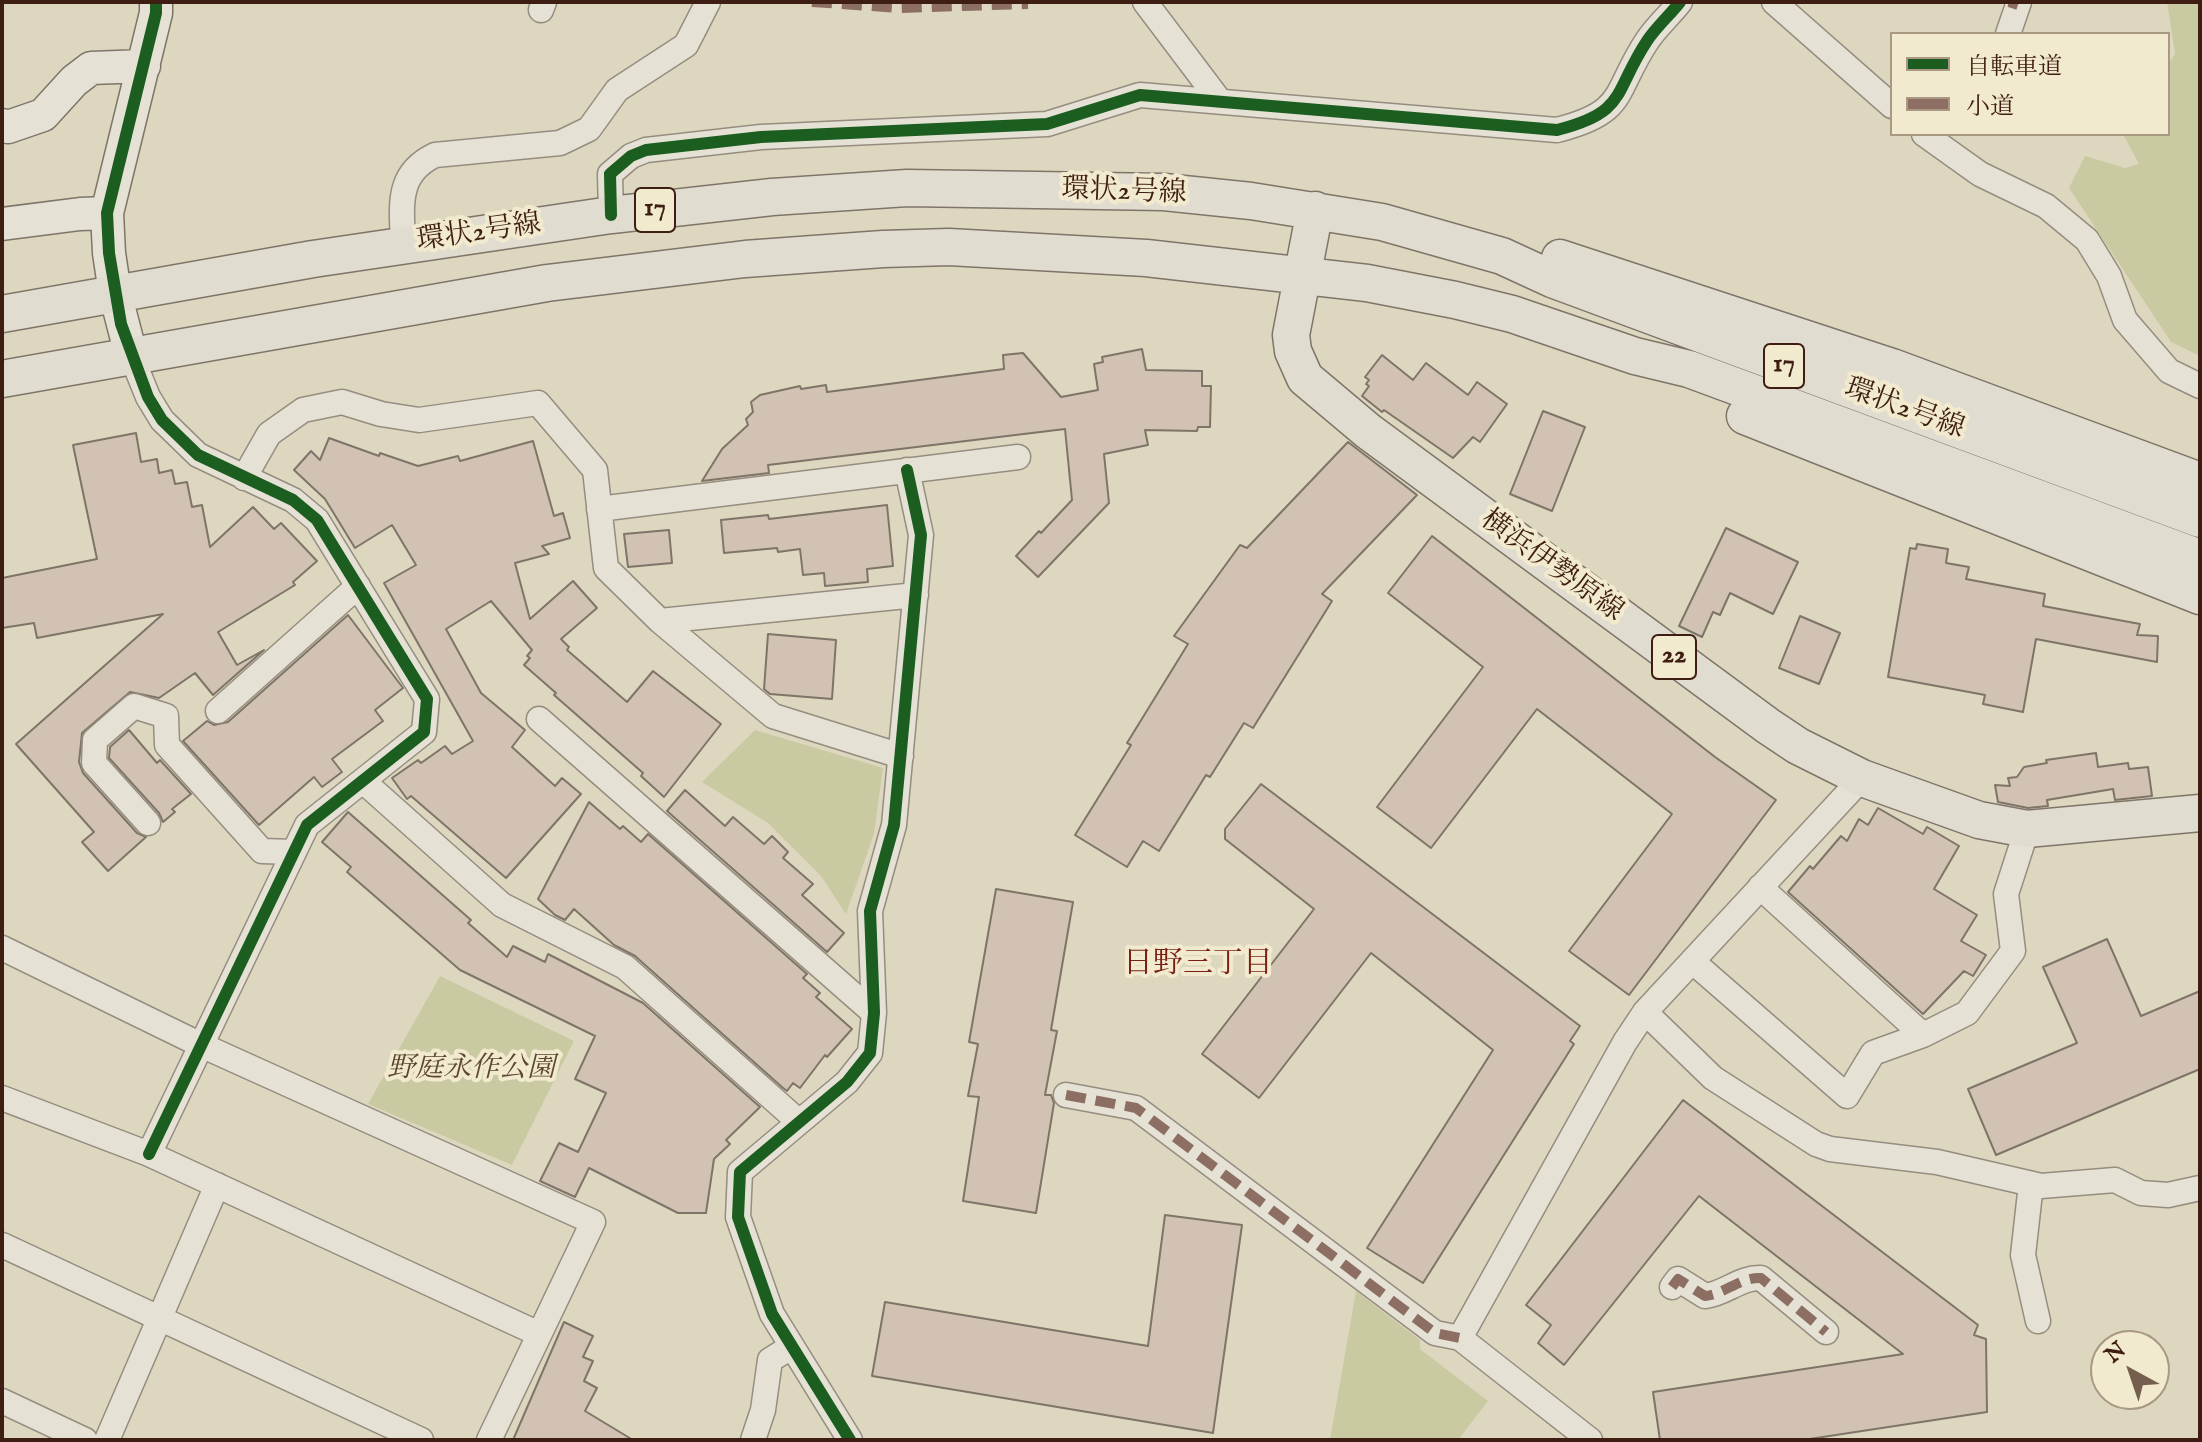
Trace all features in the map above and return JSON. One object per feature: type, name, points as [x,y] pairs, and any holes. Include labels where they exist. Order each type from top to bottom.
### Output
[{"type":"main road","name":"環状2号線","points":[[2,314],[403,245],[611,215],[759,198],[907,188],[1164,192],[1315,210],[1382,222],[1502,256],[1552,279],[2200,519]]},
{"type":"main road","name":"横浜伊勢原線","points":[[1315,210],[1291,335],[1296,359],[1305,378],[1484,518],[1768,726],[1798,746],[1862,778],[1979,820],[2027,829],[2200,813]]},
{"type":"main road","name":"環状2号線","points":[[2,379],[547,283],[745,259],[949,247],[1146,258],[1303,274],[1455,300],[1512,314],[1635,356],[1689,369],[2200,558]]},
{"type":"main road","points":[[1502,256],[1558,257],[1656,287],[1892,367],[2200,481]]},
{"type":"main road","points":[[1635,356],[1683,390],[2200,596]]},
{"type":"street","points":[[149,1154],[307,825],[424,732],[427,699],[317,520],[293,500],[198,455],[162,420],[148,397],[131,355],[115,293],[107,213],[144,66],[156,2]]},
{"type":"street","points":[[403,245],[401,202],[404,186],[421,162],[435,155],[560,143],[589,129],[617,90],[686,45],[708,2]]},
{"type":"street","points":[[1145,2],[1219,100]]},
{"type":"street","points":[[611,215],[610,174],[631,156],[646,150],[761,137],[1047,124],[1140,95],[1557,130],[1581,124],[1609,109],[1647,41],[1680,2]]},
{"type":"street","points":[[1774,2],[1890,104]]},
{"type":"street","points":[[2009,32],[2019,2]]},
{"type":"street","points":[[2,125],[8,127],[43,115],[74,81],[91,68],[144,66]]},
{"type":"street","points":[[1927,136],[1980,174],[2046,206],[2087,240],[2109,276],[2125,320],[2169,371],[2200,386]]},
{"type":"street","points":[[2,224],[107,213]]},
{"type":"street","points":[[244,478],[269,434],[303,410],[342,402],[381,414],[419,420],[538,403],[595,470],[606,568],[660,621],[773,716],[901,756]]},
{"type":"street","points":[[599,509],[1018,457]]},
{"type":"street","points":[[850,1440],[772,1314],[738,1217],[740,1172],[847,1082],[870,1053],[874,1013],[870,911],[894,825],[921,535],[907,470]]},
{"type":"street","points":[[218,711],[358,586]]},
{"type":"street","points":[[660,621],[916,595]]},
{"type":"street","points":[[148,823],[94,763],[95,740],[134,706],[166,716],[167,745],[262,851],[294,852]]},
{"type":"street","points":[[539,719],[874,1013]]},
{"type":"street","points":[[1460,1338],[1625,1042],[1645,1012],[1862,778]]},
{"type":"street","points":[[364,782],[502,905],[625,967],[798,1121]]},
{"type":"street","points":[[1692,961],[1847,1096],[1873,1053],[1923,1035],[1967,1013],[2013,951],[2006,894],[2027,829]]},
{"type":"street","points":[[1760,887],[1923,1035]]},
{"type":"street","points":[[2,948],[201,1045],[593,1222],[489,1440]]},
{"type":"street","points":[[1645,1012],[1713,1078],[1816,1144],[1830,1149],[1937,1162],[2041,1186],[2115,1180],[2141,1193],[2168,1195],[2200,1188]]},
{"type":"street","points":[[1066,1095],[1136,1108],[1435,1333],[1460,1338],[1590,1440]]},
{"type":"street","points":[[2,1098],[149,1154],[539,1334]]},
{"type":"street","points":[[2031,1184],[2023,1255],[2038,1321]]},
{"type":"street","points":[[107,1440],[217,1185]]},
{"type":"street","points":[[2,1245],[421,1440]]},
{"type":"street","points":[[1672,1287],[1678,1279],[1705,1296],[1715,1295],[1748,1278],[1761,1278],[1826,1332]]},
{"type":"street","points":[[753,1440],[763,1410],[770,1360],[791,1347]]},
{"type":"street","points":[[2,1401],[85,1440]]},
{"type":"green space","points":[[2167,2],[2200,2],[2200,356],[2171,342],[2069,188],[2085,156],[2125,168],[2139,164],[2124,136],[2170,136],[2170,62],[2175,54]]},
{"type":"green space","points":[[755,730],[883,768],[874,834],[846,914],[821,876],[768,823],[702,782]]},
{"type":"green space","name":"野庭永作公園","points":[[440,976],[574,1041],[512,1165],[368,1104]]},
{"type":"green space","points":[[1356,1291],[1420,1340],[1420,1349],[1488,1401],[1458,1440],[1330,1440]]},
{"type":"building","points":[[1142,349],[1146,370],[1202,371],[1202,386],[1211,386],[1210,427],[1198,427],[1197,431],[1145,430],[1148,445],[1104,454],[1109,503],[1038,577],[1016,556],[1072,500],[1065,429],[768,465],[769,473],[702,481],[722,449],[748,425],[746,419],[753,412],[751,402],[760,395],[800,386],[801,389],[826,385],[827,392],[1004,369],[1003,355],[1023,353],[1061,397],[1098,390],[1094,364],[1103,362],[1102,357]]},
{"type":"building","points":[[1382,355],[1413,380],[1426,363],[1468,395],[1477,382],[1507,404],[1480,442],[1473,437],[1453,458],[1362,396],[1369,386],[1366,384],[1369,380],[1365,377]]},
{"type":"building","points":[[1543,411],[1585,427],[1552,511],[1510,494]]},
{"type":"building","points":[[136,433],[141,462],[157,459],[159,473],[172,470],[175,484],[187,482],[192,507],[202,505],[210,547],[253,507],[274,529],[281,523],[317,561],[293,582],[295,585],[218,632],[237,665],[264,650],[213,695],[195,673],[159,698],[130,692],[82,733],[79,762],[83,773],[137,833],[146,837],[108,871],[82,842],[94,832],[16,744],[163,614],[37,638],[34,623],[2,628],[2,578],[97,559],[73,445]]},
{"type":"building","points":[[329,438],[418,466],[458,456],[460,461],[533,441],[554,516],[563,513],[570,538],[542,546],[549,554],[515,563],[530,619],[573,581],[597,608],[561,639],[569,647],[567,650],[627,702],[653,671],[721,724],[664,797],[641,776],[643,773],[524,665],[532,650],[491,601],[446,629],[481,693],[525,730],[512,747],[555,786],[562,778],[581,794],[506,878],[411,796],[407,799],[392,778],[445,746],[452,754],[473,741],[384,583],[416,565],[392,525],[355,548],[325,499],[294,470],[311,451],[320,460]]},
{"type":"building","points":[[1348,442],[1417,495],[1322,594],[1332,601],[1253,728],[1244,723],[1210,777],[1206,775],[1159,851],[1143,841],[1127,867],[1075,835],[1188,644],[1174,636],[1240,545],[1247,548]]},
{"type":"building","points":[[887,505],[893,566],[867,569],[868,582],[825,586],[824,573],[803,575],[800,549],[724,553],[721,520],[768,515],[769,519]]},
{"type":"building","points":[[1726,528],[1798,562],[1773,614],[1730,593],[1720,615],[1713,612],[1702,637],[1679,626]]},
{"type":"building","points":[[669,530],[672,563],[628,567],[624,534]]},
{"type":"building","points":[[1432,536],[1715,757],[1776,800],[1629,995],[1569,951],[1672,814],[1537,709],[1431,848],[1377,807],[1483,667],[1388,593]]},
{"type":"building","points":[[1917,544],[1948,549],[1946,563],[1969,567],[1966,579],[2045,594],[2043,606],[2140,624],[2137,635],[2158,636],[2157,662],[2036,639],[2023,712],[1983,704],[1985,695],[1888,677],[1910,548],[1916,549]]},
{"type":"building","points":[[348,615],[403,688],[375,710],[383,721],[332,759],[342,772],[322,787],[314,777],[259,825],[183,741],[207,721],[214,725],[228,722]]},
{"type":"building","points":[[1800,616],[1840,633],[1819,684],[1779,668]]},
{"type":"building","points":[[768,634],[836,640],[832,699],[770,694],[764,689]]},
{"type":"building","points":[[129,730],[157,763],[160,760],[191,794],[172,809],[175,812],[163,822],[159,813],[109,758],[110,747]]},
{"type":"building","points":[[2096,753],[2098,767],[2128,763],[2129,769],[2148,767],[2152,796],[2115,800],[2113,789],[2047,800],[2048,806],[2028,808],[1998,802],[1995,785],[2010,786],[2008,778],[2017,777],[2024,767],[2047,763],[2046,760]]},
{"type":"building","points":[[1261,784],[1580,1026],[1570,1041],[1574,1044],[1423,1283],[1367,1248],[1493,1050],[1371,953],[1259,1098],[1202,1054],[1314,909],[1225,839],[1225,829]]},
{"type":"building","points":[[685,790],[725,826],[733,817],[764,844],[772,836],[788,852],[783,858],[813,884],[802,895],[844,933],[827,952],[667,811]]},
{"type":"building","points":[[589,802],[620,829],[623,826],[641,842],[648,834],[807,974],[803,978],[820,993],[816,997],[852,1029],[827,1057],[825,1055],[800,1088],[793,1083],[787,1091],[783,1088],[635,956],[614,945],[574,909],[565,920],[538,899]]},
{"type":"building","points":[[1878,808],[1923,834],[1927,827],[1959,846],[1934,889],[1977,915],[1961,941],[1986,955],[1973,976],[1964,971],[1923,1014],[1788,892],[1841,836],[1847,841],[1859,819],[1868,825]]},
{"type":"building","points":[[348,812],[471,920],[468,923],[507,957],[513,946],[545,962],[548,954],[643,1003],[760,1107],[726,1140],[730,1144],[714,1159],[706,1213],[678,1213],[589,1168],[575,1197],[540,1181],[559,1143],[578,1152],[606,1093],[575,1079],[595,1036],[460,970],[347,872],[351,867],[322,842]]},
{"type":"building","points":[[996,889],[1073,902],[1051,1030],[1057,1031],[1045,1095],[1051,1095],[1054,1103],[1036,1213],[963,1201],[979,1097],[968,1096],[978,1044],[969,1042]]},
{"type":"building","points":[[2107,939],[2141,1016],[2200,991],[2200,1069],[1996,1155],[1968,1089],[2077,1043],[2043,967]]},
{"type":"building","points":[[1683,1100],[1978,1325],[1974,1335],[1986,1339],[1987,1412],[1803,1440],[1660,1440],[1653,1392],[1903,1354],[1699,1196],[1564,1365],[1538,1343],[1551,1325],[1526,1305]]},
{"type":"building","points":[[1165,1215],[1242,1225],[1213,1433],[872,1376],[885,1302],[1148,1346]]},
{"type":"building","points":[[564,1322],[593,1336],[583,1357],[593,1361],[584,1381],[597,1388],[585,1411],[633,1440],[513,1440]]},
{"type":"marked path","points":[[812,2],[899,8],[1028,4]]},
{"type":"marked path","points":[[2009,2],[2018,5]]},
{"type":"marked path","points":[[1066,1095],[1136,1108],[1435,1333],[1460,1338]]},
{"type":"marked path","points":[[1672,1287],[1678,1279],[1705,1296],[1746,1280],[1761,1278],[1826,1332]]},
{"type":"cycle path","points":[[149,1154],[307,825],[424,732],[427,699],[317,520],[293,500],[198,455],[162,420],[148,397],[121,324],[109,253],[107,213],[156,13],[156,2]]},
{"type":"cycle path","points":[[611,215],[610,174],[631,156],[646,150],[761,137],[1047,124],[1140,95],[1557,130],[1596,116],[1608,107],[1647,41],[1680,2]]},
{"type":"cycle path","points":[[850,1440],[772,1314],[738,1217],[740,1172],[847,1082],[870,1053],[874,1013],[870,911],[894,825],[921,535],[907,470]]},
{"type":"district","name":"日野三丁目","points":[[1198,966]]}]
